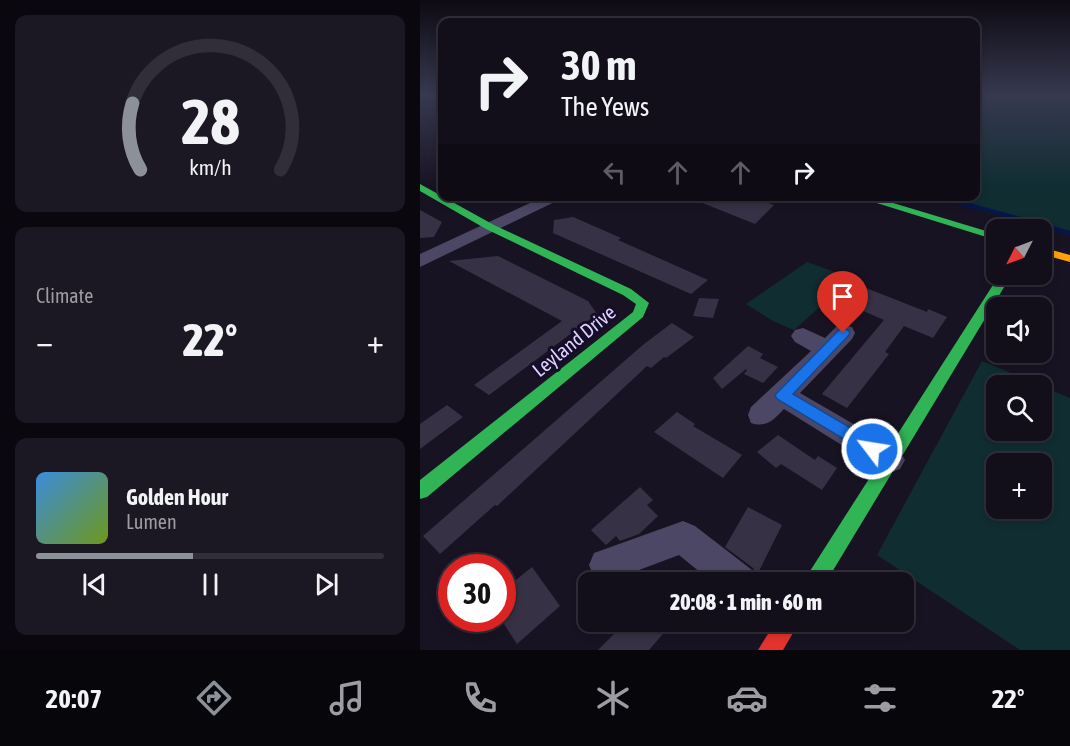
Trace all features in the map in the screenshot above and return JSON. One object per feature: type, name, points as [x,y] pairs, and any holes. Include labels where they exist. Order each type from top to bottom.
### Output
[{"type":"street","points":[[420,187],[438,197]]},
{"type":"street","points":[[444,201],[490,227]]},
{"type":"street","points":[[420,261],[548,201]]},
{"type":"street","points":[[875,201],[986,234]]},
{"type":"street","name":"Leyland Drive","points":[[420,491],[639,314],[643,303],[627,292],[490,227]]},
{"type":"street","points":[[1052,253],[1070,259]]},
{"type":"street","points":[[820,572],[999,285]]},
{"type":"street","points":[[761,415],[835,341],[803,336]]},
{"type":"street","points":[[782,395],[890,459]]},
{"type":"street","points":[[606,565],[683,537],[727,572]]},
{"type":"street","points":[[770,650],[782,632]]},
{"type":"green space","points":[[980,125],[1070,125],[1070,233],[1052,228],[1052,219],[1018,219],[951,201],[980,201]]},
{"type":"green space","points":[[807,262],[852,278],[794,330],[773,321],[746,304]]},
{"type":"green space","points":[[982,361],[1016,375],[986,375],[986,441],[1052,441],[1052,391],[1070,398],[1070,650],[1020,650],[914,580],[914,572],[903,572],[877,555]]},
{"type":"building","points":[[698,201],[763,201],[774,205],[755,224]]},
{"type":"building","points":[[420,210],[442,222],[434,237],[420,238]]},
{"type":"building","points":[[573,217],[621,238],[618,240],[708,280],[691,294],[553,233],[554,220]]},
{"type":"building","points":[[498,256],[588,301],[597,314],[489,395],[474,385],[562,321],[449,261]]},
{"type":"building","points":[[861,286],[927,312],[928,309],[947,317],[933,338],[904,326],[885,352],[889,354],[847,408],[822,394],[884,320],[845,303]]},
{"type":"building","points":[[699,298],[719,299],[713,318],[693,316]]},
{"type":"building","points":[[672,323],[694,337],[651,368],[647,366],[497,506],[495,505],[440,554],[423,536],[644,344]]},
{"type":"building","points":[[748,346],[763,354],[760,358],[778,367],[763,383],[744,374],[746,369],[722,389],[713,378]]},
{"type":"building","points":[[447,405],[463,417],[420,449],[420,424]]},
{"type":"building","points":[[677,412],[695,424],[693,426],[742,455],[723,478],[654,432]]},
{"type":"building","points":[[778,435],[815,460],[818,456],[837,468],[822,490],[781,464],[776,468],[757,452]]},
{"type":"building","points":[[640,487],[653,500],[647,505],[658,516],[639,534],[620,541],[616,536],[606,545],[591,530]]},
{"type":"building","points":[[748,507],[782,525],[758,572],[755,572],[725,547]]},
{"type":"building","points":[[532,567],[560,606],[517,644],[509,632],[516,632],[516,580]]},
{"type":"building","points":[[616,632],[665,632],[649,650],[598,650]]},
{"type":"waterway","points":[[954,201],[1070,233]]},
{"type":"traffic: fast","points":[[420,187],[438,197]]},
{"type":"traffic: fast","points":[[420,491],[638,314],[643,303],[627,292],[490,227],[444,201]]},
{"type":"traffic: fast","points":[[875,201],[986,234]]},
{"type":"traffic: fast","points":[[820,572],[999,285]]},
{"type":"traffic: slow","points":[[1052,253],[1070,259]]},
{"type":"traffic: jam","points":[[770,650],[782,632]]},
{"type":"route","points":[[843,333],[782,395],[872,449]]}]
